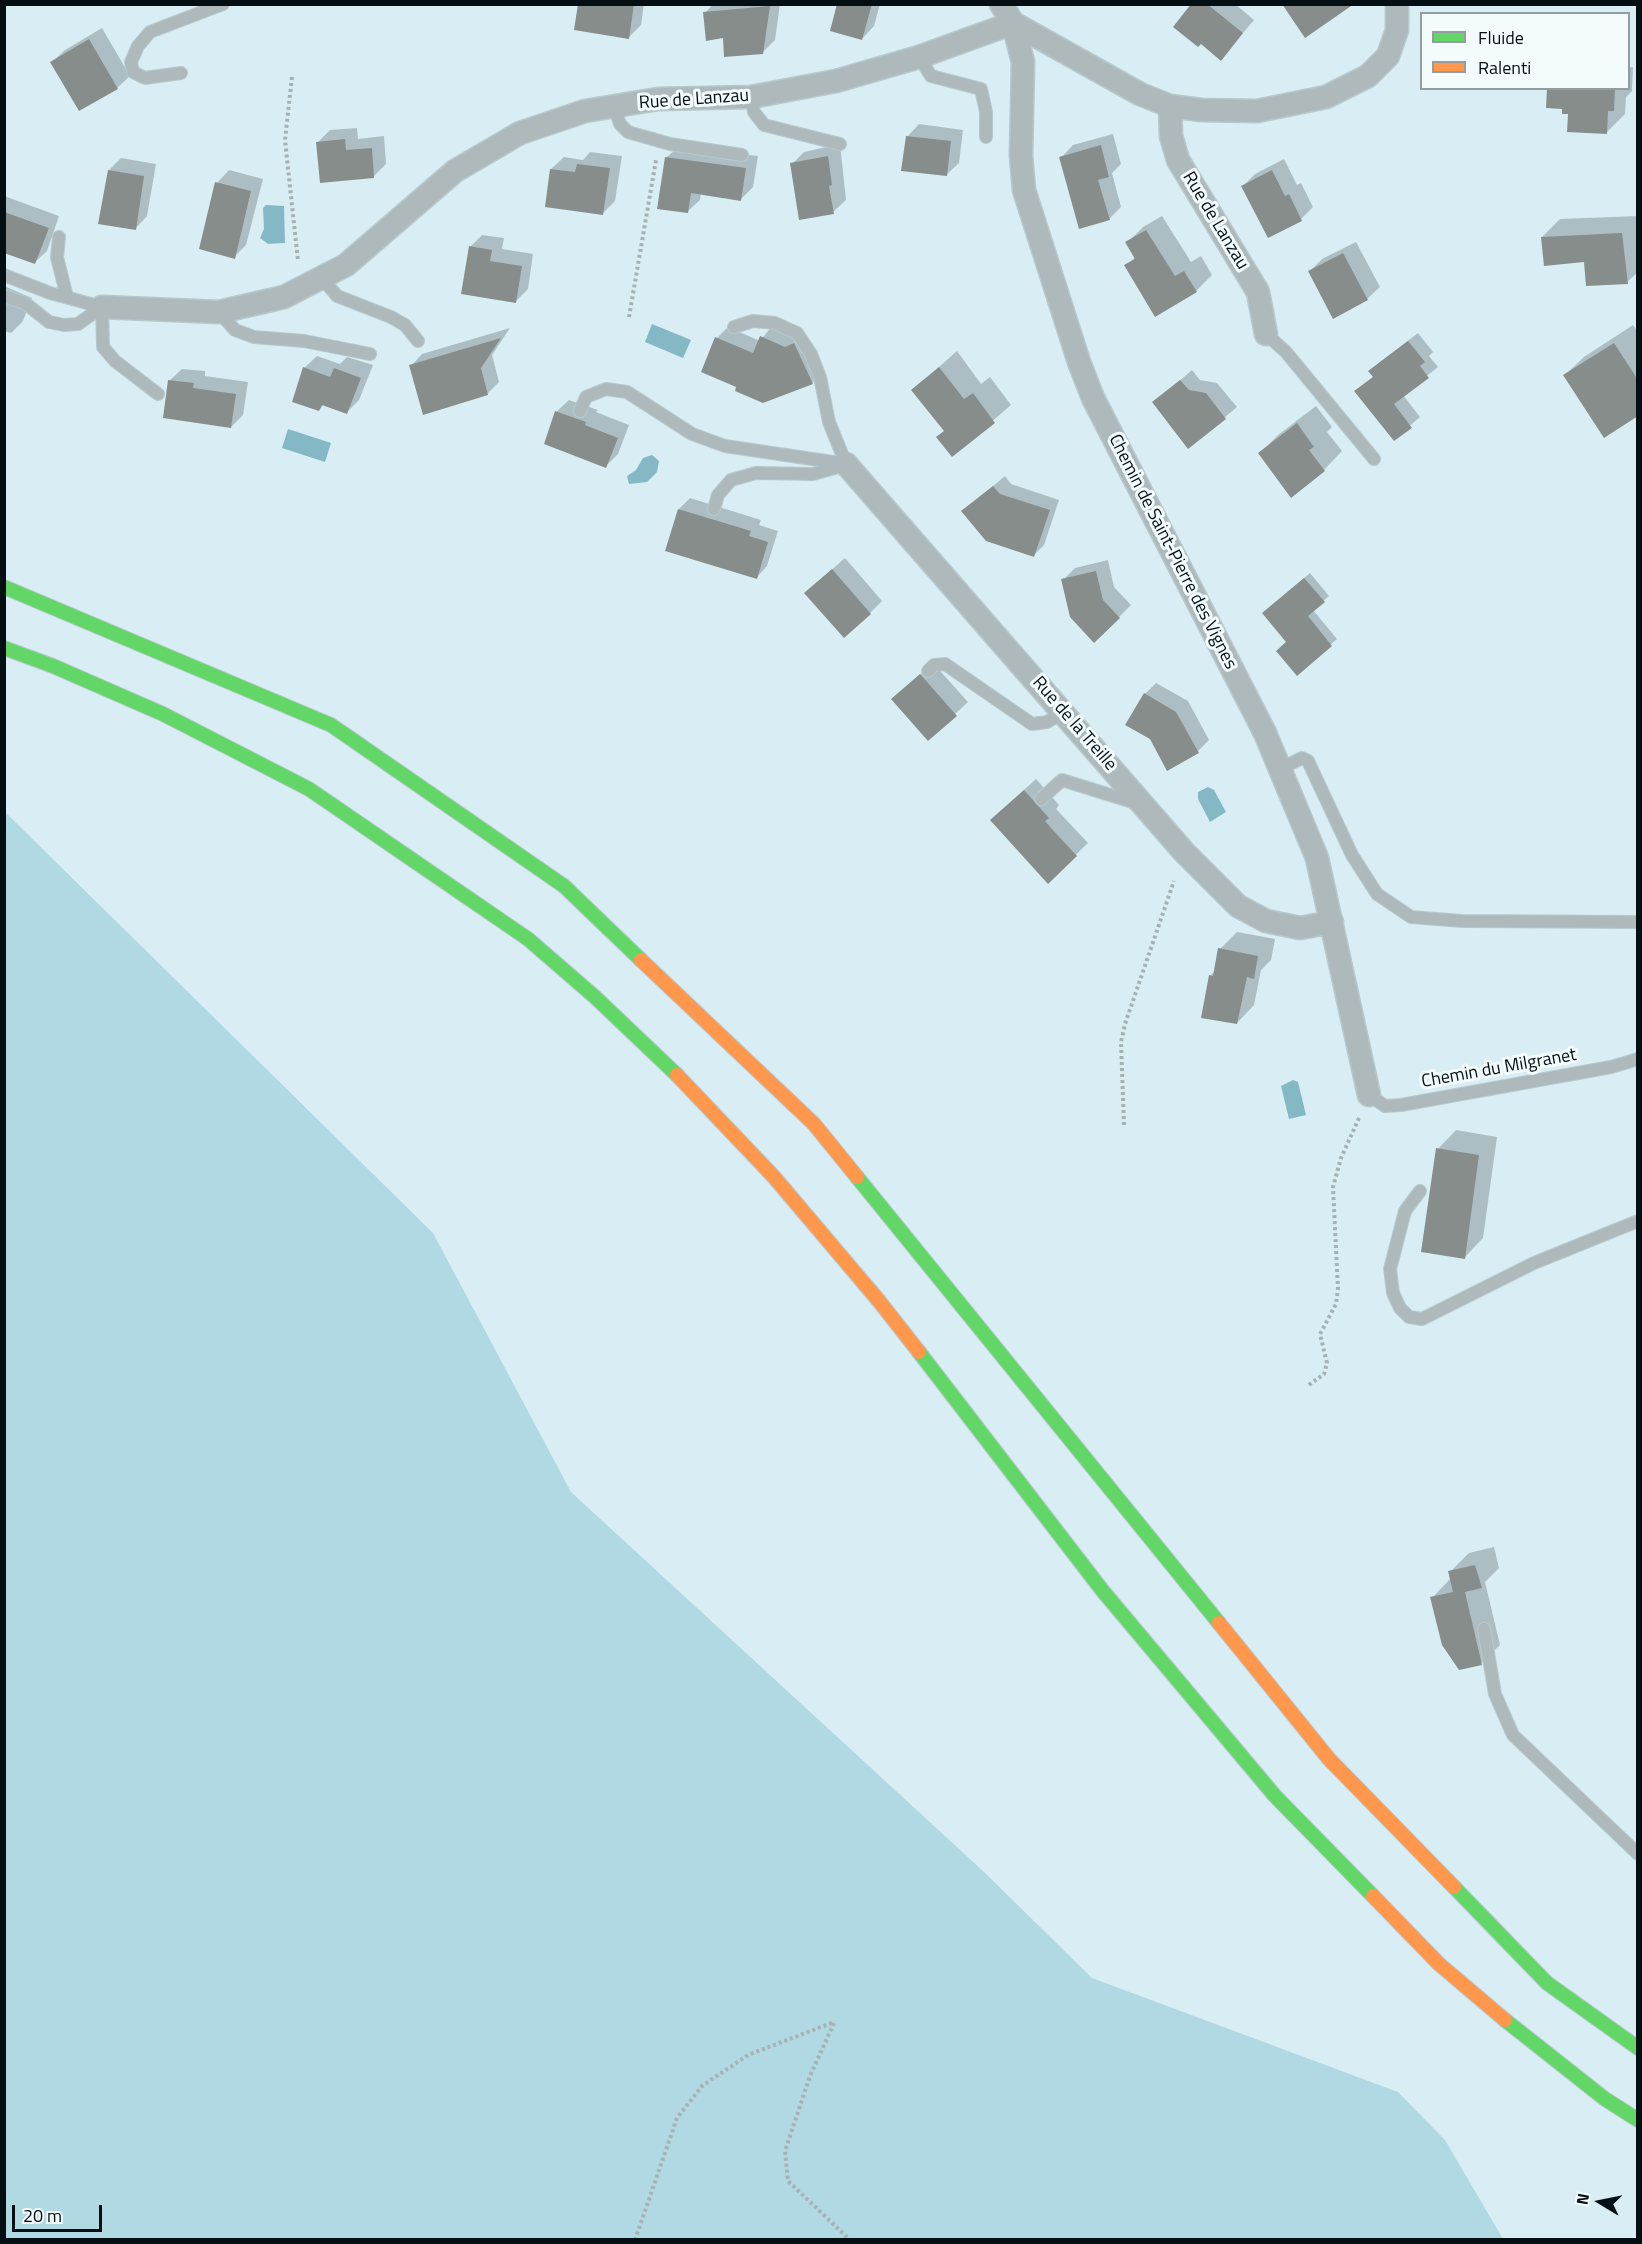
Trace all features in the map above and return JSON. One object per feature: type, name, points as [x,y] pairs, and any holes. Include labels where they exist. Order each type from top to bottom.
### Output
[{"type":"highway","points":[[4,586],[331,726],[564,886],[814,1124],[1329,1758],[1547,1983],[1638,2048]]},
{"type":"highway","points":[[4,648],[53,666],[163,714],[309,789],[475,900],[528,939],[595,997],[673,1071],[774,1177],[879,1301],[1102,1590],[1275,1796],[1439,1964],[1516,2030],[1605,2099],[1638,2120]]},
{"type":"street","points":[[1007,14],[1140,94],[1170,106],[1201,110],[1257,111],[1326,97],[1368,76],[1388,56],[1397,30],[1397,4]]},
{"type":"street","name":"Rue de Lanzau","points":[[102,307],[219,312],[284,297],[346,265],[455,171],[520,133],[585,111],[614,106],[658,99],[751,97],[836,81],[919,57],[1007,14]]},
{"type":"street","name":"Chemin de Saint-Pierre des Vignes","points":[[1007,14],[1023,62],[1021,156],[1024,190],[1079,362],[1094,398],[1260,722],[1317,858],[1369,1095]]},
{"type":"street","name":"Rue de Lanzau","points":[[1170,106],[1171,136],[1178,160],[1258,292],[1266,334]]},
{"type":"street","name":"Rue de la Treille","points":[[846,465],[1184,852],[1238,906],[1266,921],[1300,928],[1332,922]]},
{"type":"lane","points":[[181,73],[145,78],[133,72],[131,62],[138,46],[150,33],[223,4]]},
{"type":"lane","points":[[919,57],[931,76],[981,89],[986,112],[986,137]]},
{"type":"lane","points":[[751,97],[754,112],[764,125],[840,144]]},
{"type":"lane","points":[[614,106],[620,123],[628,132],[670,144],[742,155]]},
{"type":"lane","points":[[59,237],[57,257],[67,297]]},
{"type":"lane","points":[[4,274],[102,307]]},
{"type":"lane","points":[[321,278],[337,296],[391,316],[405,325],[418,341]]},
{"type":"lane","points":[[4,296],[25,303],[49,322],[64,325],[78,324],[102,307]]},
{"type":"lane","points":[[102,307],[104,347],[115,361],[158,394]]},
{"type":"lane","points":[[219,312],[235,330],[254,337],[304,341],[370,354]]},
{"type":"lane","points":[[734,327],[753,321],[775,323],[797,333],[811,354],[820,377],[829,422],[846,465]]},
{"type":"lane","points":[[1266,334],[1286,352],[1374,459]]},
{"type":"lane","points":[[580,411],[586,397],[606,389],[627,393],[692,434],[725,446],[846,465]]},
{"type":"lane","points":[[714,509],[718,495],[732,480],[756,473],[813,474],[846,465]]},
{"type":"lane","points":[[928,671],[934,665],[945,664],[1032,724],[1047,722],[1064,712]]},
{"type":"lane","points":[[1280,769],[1302,758],[1308,761],[1352,855],[1377,894],[1411,917],[1462,921],[1638,922]]},
{"type":"lane","points":[[1041,799],[1062,780],[1145,807]]},
{"type":"lane","name":"Chemin du Milgranet","points":[[1369,1095],[1385,1106],[1401,1105],[1611,1067],[1638,1059]]},
{"type":"lane","points":[[1420,1191],[1405,1211],[1390,1269],[1393,1293],[1400,1308],[1409,1317],[1422,1319],[1534,1263],[1638,1221]]},
{"type":"lane","points":[[1484,1629],[1495,1694],[1513,1734],[1638,1854]]},
{"type":"path","points":[[292,77],[285,140],[301,288]]},
{"type":"path","points":[[628,132],[634,145],[656,157],[629,317]]},
{"type":"path","points":[[1125,1125],[1121,1042],[1125,1024],[1184,852]]},
{"type":"path","points":[[1309,1385],[1324,1374],[1327,1363],[1320,1334],[1336,1304],[1338,1289],[1333,1187],[1341,1158],[1369,1095]]},
{"type":"path","points":[[635,2240],[677,2118],[702,2086],[748,2055],[834,2022],[810,2076],[785,2151],[788,2181],[850,2240]]},
{"type":"shaded area","points":[[266,205],[284,206],[285,243],[268,244],[260,238],[264,229],[263,208]]},
{"type":"shaded area","points":[[652,324],[691,340],[683,358],[645,342]]},
{"type":"shaded area","points":[[288,429],[331,443],[325,462],[282,448]]},
{"type":"shaded area","points":[[652,455],[659,461],[657,472],[647,482],[629,484],[627,476],[636,470],[643,458]]},
{"type":"shaded area","points":[[1208,787],[1214,790],[1226,812],[1210,822],[1198,799],[1198,792]]},
{"type":"shaded area","points":[[4,811],[433,1233],[571,1492],[983,1871],[1092,1978],[1398,2092],[1445,2140],[1503,2239],[5,2239]]},
{"type":"shaded area","points":[[1293,1080],[1298,1082],[1306,1115],[1289,1119],[1281,1086]]},
{"type":"building","points":[[578,4],[634,4],[629,39],[574,30]]},
{"type":"building","points":[[837,4],[872,4],[862,40],[830,31]]},
{"type":"building","points":[[1191,4],[1207,4],[1243,33],[1221,61],[1201,44],[1198,47],[1173,27]]},
{"type":"building","points":[[1282,4],[1354,4],[1305,38]]},
{"type":"building","points":[[770,6],[763,54],[724,57],[723,38],[706,41],[703,12]]},
{"type":"building","points":[[89,39],[118,89],[79,111],[50,62]]},
{"type":"building","points":[[1547,90],[1615,90],[1614,111],[1608,111],[1607,134],[1567,132],[1568,114],[1562,114],[1562,109],[1546,108]]},
{"type":"building","points":[[906,136],[951,141],[947,176],[901,171]]},
{"type":"building","points":[[345,139],[346,150],[372,148],[374,178],[320,183],[316,142]]},
{"type":"building","points":[[1101,145],[1109,177],[1098,180],[1110,220],[1079,229],[1059,157]]},
{"type":"building","points":[[828,156],[832,185],[829,186],[834,214],[799,220],[790,163]]},
{"type":"building","points":[[665,157],[746,168],[741,201],[691,193],[688,213],[657,209]]},
{"type":"building","points":[[577,164],[610,168],[603,215],[545,207],[550,169],[575,172]]},
{"type":"building","points":[[108,170],[144,176],[136,230],[98,224]]},
{"type":"building","points":[[1272,170],[1285,196],[1289,194],[1302,221],[1268,238],[1241,186]]},
{"type":"building","points":[[215,182],[251,191],[235,259],[199,249]]},
{"type":"building","points":[[4,212],[49,228],[35,264],[4,253]]},
{"type":"building","points":[[1146,230],[1175,276],[1184,271],[1197,292],[1155,317],[1124,265],[1135,259],[1125,242]]},
{"type":"building","points":[[1622,233],[1628,284],[1586,286],[1584,262],[1544,266],[1541,237]]},
{"type":"building","points":[[469,246],[492,250],[490,261],[522,266],[516,303],[461,294]]},
{"type":"building","points":[[1343,253],[1368,300],[1333,319],[1308,271]]},
{"type":"building","points":[[760,336],[785,347],[794,343],[813,384],[763,403],[735,391],[736,387],[701,372],[715,337],[753,353]]},
{"type":"building","points":[[501,338],[481,368],[488,395],[423,415],[409,365]]},
{"type":"building","points":[[1408,341],[1425,362],[1420,366],[1429,378],[1394,404],[1412,428],[1394,441],[1354,391],[1373,377],[1368,371]]},
{"type":"building","points":[[1614,343],[1638,380],[1638,416],[1604,438],[1563,375]]},
{"type":"building","points":[[303,367],[330,377],[334,368],[361,378],[347,414],[322,405],[319,411],[292,402]]},
{"type":"building","points":[[939,367],[964,399],[973,393],[995,423],[952,457],[936,437],[944,431],[911,390]]},
{"type":"building","points":[[168,380],[194,383],[193,388],[236,394],[231,428],[163,418]]},
{"type":"building","points":[[1180,380],[1189,390],[1206,393],[1226,419],[1188,449],[1152,402]]},
{"type":"building","points":[[555,411],[586,422],[585,425],[618,438],[606,468],[544,444]]},
{"type":"building","points":[[1297,423],[1314,447],[1309,450],[1325,471],[1291,498],[1258,453]]},
{"type":"building","points":[[993,486],[1000,494],[1050,510],[1034,557],[986,541],[961,511]]},
{"type":"building","points":[[678,509],[751,531],[749,536],[768,542],[757,579],[665,551]]},
{"type":"building","points":[[832,569],[871,614],[844,638],[804,593]]},
{"type":"building","points":[[1096,571],[1103,600],[1120,618],[1094,643],[1070,617],[1061,579]]},
{"type":"building","points":[[1304,578],[1325,602],[1308,616],[1332,646],[1297,676],[1276,651],[1286,642],[1262,613]]},
{"type":"building","points":[[920,674],[957,716],[928,741],[891,699]]},
{"type":"building","points":[[1144,693],[1176,712],[1199,753],[1167,771],[1150,739],[1125,725]]},
{"type":"building","points":[[1024,790],[1049,818],[1045,821],[1077,856],[1048,884],[990,820]]},
{"type":"building","points":[[1218,948],[1258,956],[1254,979],[1247,977],[1237,1024],[1201,1018],[1209,975],[1213,976]]},
{"type":"building","points":[[1436,1148],[1479,1155],[1465,1259],[1421,1252]]},
{"type":"building","points":[[1475,1565],[1482,1588],[1465,1592],[1482,1665],[1459,1670],[1442,1645],[1430,1597],[1453,1592],[1448,1571]]},
{"type":"traffic: fast","points":[[4,587],[331,725],[564,886],[641,960]]},
{"type":"traffic: fast","points":[[4,648],[53,666],[163,714],[309,789],[528,939],[595,997],[677,1075]]},
{"type":"traffic: fast","points":[[857,1177],[1219,1623]]},
{"type":"traffic: fast","points":[[919,1352],[1102,1590],[1275,1796],[1373,1896]]},
{"type":"traffic: fast","points":[[1454,1887],[1547,1983],[1638,2048]]},
{"type":"traffic: fast","points":[[1505,2020],[1605,2099],[1638,2120]]},
{"type":"traffic: slow","points":[[641,960],[814,1124],[857,1177]]},
{"type":"traffic: slow","points":[[677,1075],[774,1177],[919,1352]]},
{"type":"traffic: slow","points":[[1219,1623],[1329,1759],[1454,1887]]},
{"type":"traffic: slow","points":[[1373,1896],[1439,1964],[1505,2020]]}]
